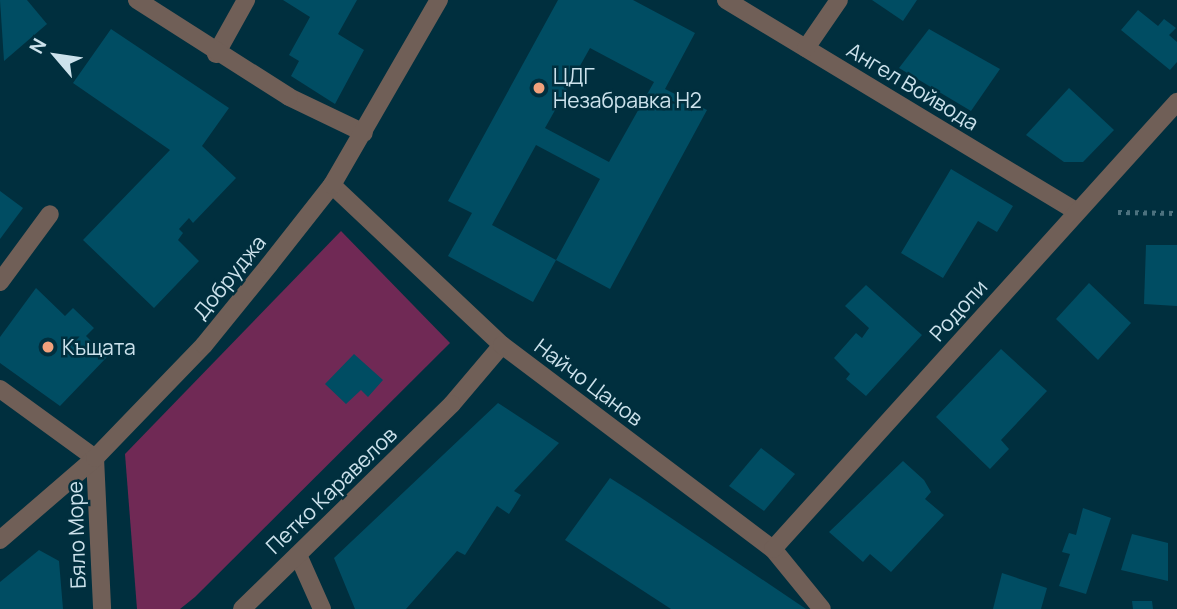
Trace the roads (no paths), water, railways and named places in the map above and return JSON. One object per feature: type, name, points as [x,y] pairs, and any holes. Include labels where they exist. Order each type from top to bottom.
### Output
[{"type":"street","points":[[137,0],[216,54],[289,97],[364,133]]},
{"type":"street","points":[[216,54],[246,0]]},
{"type":"street","name":"Добруджа","points":[[0,540],[95,458],[204,345],[332,185],[439,0]]},
{"type":"street","name":"Ангел Войвода","points":[[726,0],[1077,212]]},
{"type":"street","points":[[806,48],[838,0]]},
{"type":"street","name":"Родопи","points":[[773,549],[1177,102]]},
{"type":"street","name":"Найчо Цанов","points":[[332,185],[502,345],[773,549],[822,609]]},
{"type":"street","points":[[0,282],[50,214]]},
{"type":"street","name":"Петко Каравелов","points":[[242,609],[452,404],[502,345]]},
{"type":"street","points":[[0,389],[95,458]]},
{"type":"street","name":"Бяло Море","points":[[95,458],[102,609]]},
{"type":"street","points":[[298,555],[322,609]]},
{"type":"place","name":"ЦДГ Незабравка Н2","points":[[539,88]]},
{"type":"place","name":"Къщата","points":[[48,347]]}]
